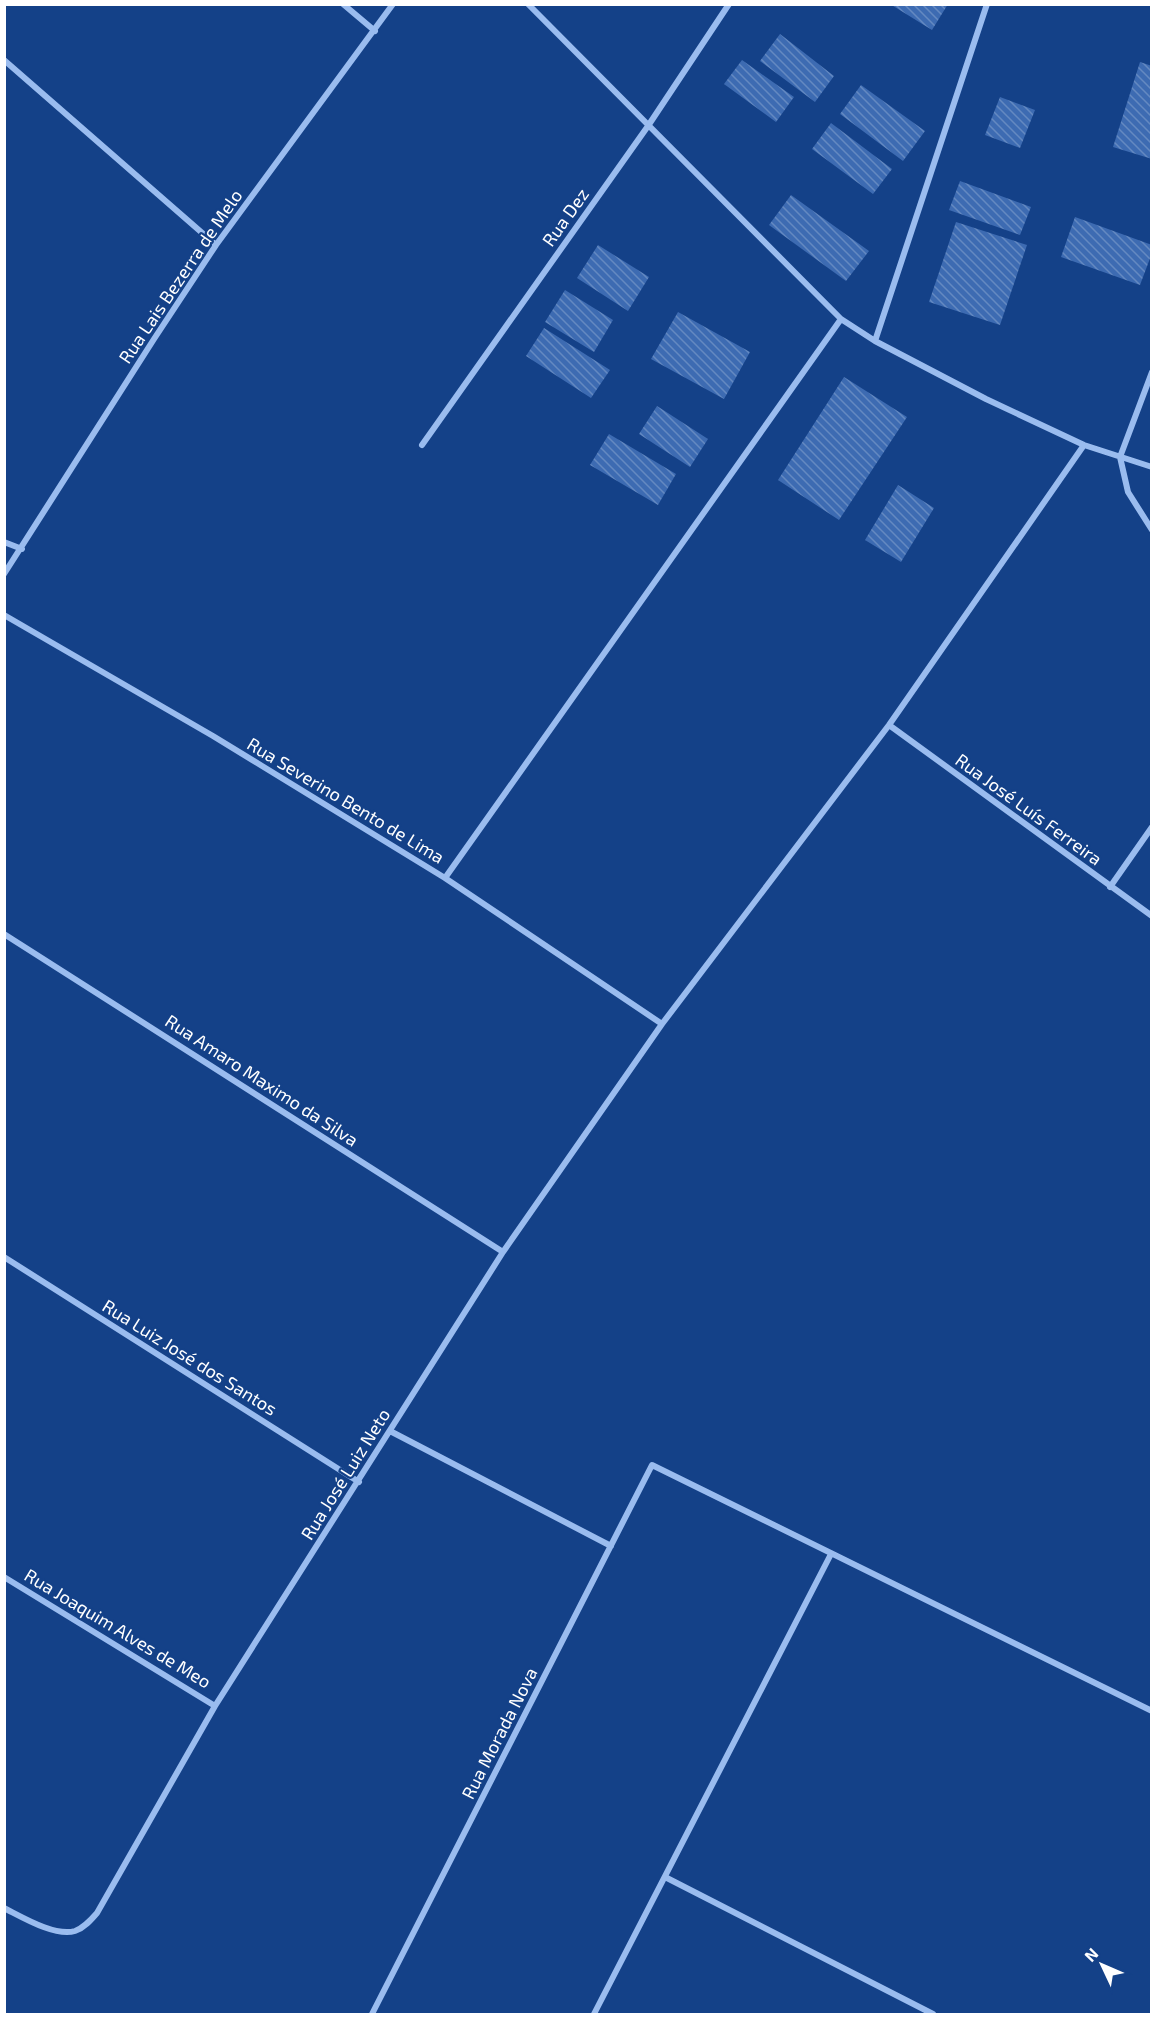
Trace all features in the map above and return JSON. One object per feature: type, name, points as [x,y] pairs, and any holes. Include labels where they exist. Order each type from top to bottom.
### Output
[{"type":"street","points":[[342,4],[375,31]]},
{"type":"street","name":"Rua Lais Bezerra de Melo","points":[[4,574],[216,245],[393,4]]},
{"type":"street","points":[[528,4],[841,319],[875,341],[986,399],[1084,445],[1152,467]]},
{"type":"street","name":"Rua Dez","points":[[422,445],[648,126],[729,4]]},
{"type":"street","points":[[875,341],[987,4]]},
{"type":"street","points":[[4,60],[216,245]]},
{"type":"street","points":[[445,878],[841,319]]},
{"type":"street","points":[[1152,372],[1120,457],[1128,492],[1152,530]]},
{"type":"street","name":"Rua José Luiz Neto","points":[[4,1908],[26,1920],[58,1930],[76,1931],[97,1912],[216,1706],[503,1252],[662,1024],[890,725],[1084,445]]},
{"type":"street","points":[[4,542],[22,549]]},
{"type":"street","name":"Rua Severino Bento de Lima","points":[[4,615],[213,736],[445,878],[662,1024]]},
{"type":"street","name":"Rua José Luís Ferreira","points":[[890,725],[1152,916]]},
{"type":"street","points":[[1110,886],[1152,827]]},
{"type":"street","name":"Rua Amaro Maximo da Silva","points":[[4,934],[503,1252]]},
{"type":"street","name":"Rua Luiz José dos Santos","points":[[4,1257],[359,1482]]},
{"type":"street","points":[[390,1431],[611,1545]]},
{"type":"street","name":"Rua Morada Nova","points":[[372,2014],[652,1465],[831,1554]]},
{"type":"street","points":[[594,2014],[831,1554],[1152,1712]]},
{"type":"street","name":"Rua Joaquim Alves de Meo","points":[[4,1576],[216,1706]]},
{"type":"street","points":[[665,1877],[921,2012],[933,2014]]},
{"type":"building","points":[[890,4],[948,4],[932,30]]},
{"type":"building","points":[[780,34],[834,76],[815,102],[760,61]]},
{"type":"building","points":[[742,60],[794,97],[776,122],[724,84]]},
{"type":"building","points":[[1140,62],[1152,66],[1152,159],[1113,147]]},
{"type":"building","points":[[861,85],[925,131],[903,161],[840,114]]},
{"type":"building","points":[[1000,97],[1035,110],[1020,148],[985,135]]},
{"type":"building","points":[[831,123],[892,169],[873,194],[812,149]]},
{"type":"building","points":[[960,181],[1031,207],[1020,235],[949,210]]},
{"type":"building","points":[[791,195],[869,251],[846,281],[769,225]]},
{"type":"building","points":[[1075,217],[1152,245],[1152,253],[1140,285],[1061,257]]},
{"type":"building","points":[[956,222],[1027,245],[1000,325],[929,302]]},
{"type":"building","points":[[598,245],[649,277],[628,311],[577,278]]},
{"type":"building","points":[[565,290],[613,320],[594,352],[545,322]]},
{"type":"building","points":[[678,312],[750,352],[724,399],[651,359]]},
{"type":"building","points":[[544,328],[610,370],[591,398],[526,356]]},
{"type":"building","points":[[844,377],[907,417],[839,520],[778,480]]},
{"type":"building","points":[[657,406],[708,439],[690,467],[639,434]]},
{"type":"building","points":[[609,434],[676,474],[658,505],[590,465]]},
{"type":"building","points":[[898,485],[934,508],[901,562],[865,540]]}]
